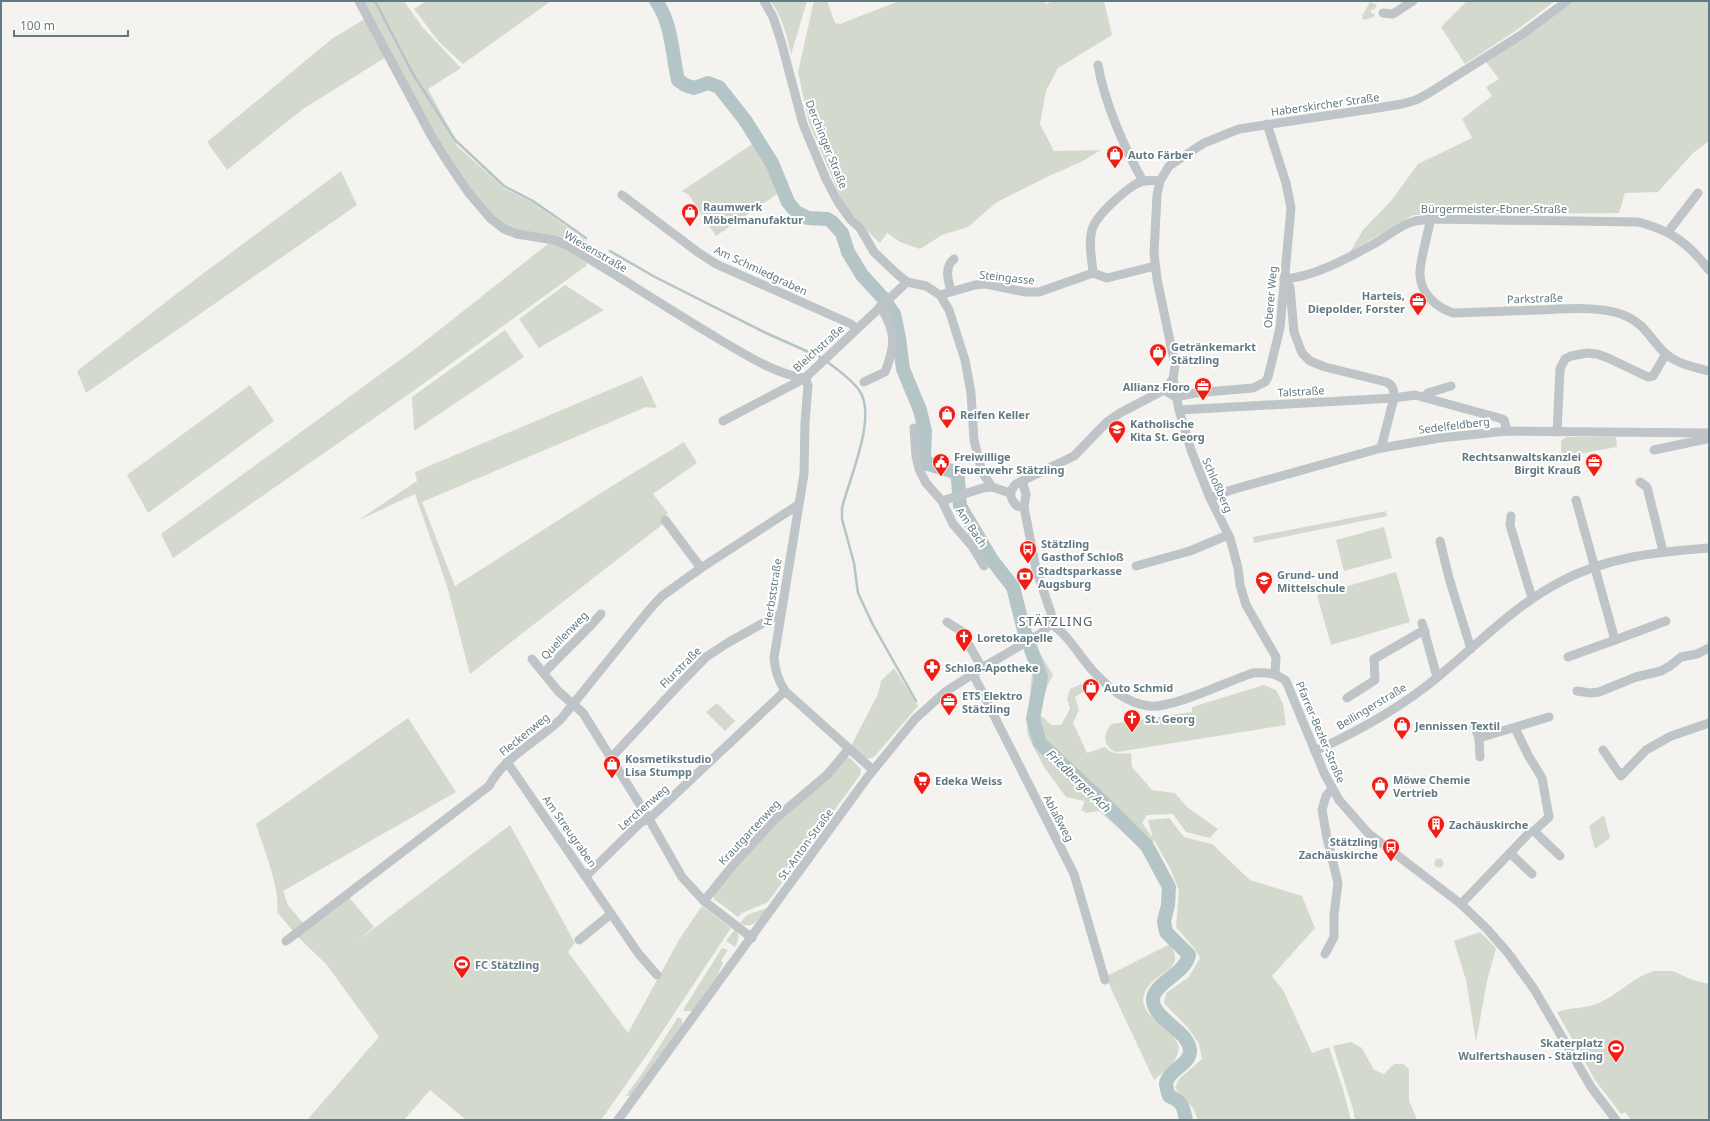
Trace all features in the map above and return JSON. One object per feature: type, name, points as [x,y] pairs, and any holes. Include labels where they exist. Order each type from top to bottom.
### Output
[{"type":"street","name":"Wiesenstraße","points":[[359,1],[449,164],[468,192],[491,219],[504,229],[517,234],[554,240],[568,246],[680,317],[745,354],[791,377],[804,378]]},
{"type":"street","name":"Derchinger Straße","points":[[764,1],[773,17],[781,41],[804,124],[826,179],[838,202],[851,220],[860,228],[874,252],[907,282],[926,286],[940,295]]},
{"type":"street","points":[[1383,13],[1393,14],[1413,1]]},
{"type":"street","name":"Haberskircher Straße","points":[[1173,379],[1175,365],[1155,266],[1155,216],[1160,181],[1169,166],[1204,143],[1240,129],[1356,112],[1416,100],[1521,35],[1567,1]]},
{"type":"street","points":[[1098,65],[1104,88],[1122,138],[1132,162],[1143,181]]},
{"type":"street","name":"Oberer Weg","points":[[1176,397],[1195,393],[1253,388],[1265,382],[1268,376],[1274,357],[1280,328],[1291,208],[1290,197],[1267,124]]},
{"type":"street","points":[[1155,266],[1107,278],[1093,273],[1090,243],[1091,232],[1094,224],[1100,216],[1122,196],[1136,184],[1143,181],[1160,181]]},
{"type":"street","points":[[1668,232],[1698,193]]},
{"type":"street","name":"Am Schmiedgraben","points":[[622,195],[716,264],[851,324],[856,329]]},
{"type":"street","name":"Bürgermeister-Ebner-Straße","points":[[1284,279],[1296,278],[1322,269],[1370,246],[1399,228],[1415,221],[1431,219],[1618,220],[1638,222],[1654,226],[1668,232],[1698,256],[1709,270]]},
{"type":"street","name":"Parkstraße","points":[[1431,219],[1419,274],[1422,284],[1432,302],[1442,309],[1453,313],[1565,309],[1614,312],[1634,320],[1666,354],[1684,365],[1709,371]]},
{"type":"street","points":[[951,291],[947,268],[949,263],[954,259]]},
{"type":"street","name":"Steingasse","points":[[940,295],[974,285],[986,284],[1025,292],[1039,292],[1093,273]]},
{"type":"street","points":[[1284,279],[1290,287],[1294,332],[1302,354],[1310,361],[1325,367],[1392,384],[1394,398],[1381,448]]},
{"type":"street","name":"Bleichstraße","points":[[723,421],[804,378],[907,282]]},
{"type":"street","points":[[940,295],[949,310],[965,360],[971,393],[974,440],[982,472],[992,487],[1010,493]]},
{"type":"street","points":[[864,382],[885,372],[893,349],[894,340],[891,325],[881,306]]},
{"type":"street","points":[[1557,432],[1560,369],[1565,359],[1577,354],[1597,354],[1648,377],[1653,376],[1666,354]]},
{"type":"street","name":"Herbststraße","points":[[804,378],[808,385],[805,423],[804,474],[774,658],[776,674],[785,691],[848,750],[873,770]]},
{"type":"street","points":[[1024,507],[1017,506],[1014,503],[1010,493],[1012,488],[1022,481],[1074,456],[1108,422],[1120,413],[1164,390],[1173,379]]},
{"type":"street","name":"Schloßberg","points":[[1173,379],[1179,410],[1191,450],[1210,498],[1228,534],[1238,568],[1240,585],[1246,605],[1276,657],[1275,674]]},
{"type":"street","name":"Talstraße","points":[[1424,397],[1428,393],[1451,386]]},
{"type":"street","points":[[1164,390],[1176,397]]},
{"type":"street","name":"Talstraße","points":[[1179,410],[1394,398],[1415,395],[1499,418],[1504,420],[1506,431]]},
{"type":"street","name":"Am Bach","points":[[914,428],[916,456],[919,469],[926,483],[942,501],[953,524],[972,546],[984,566]]},
{"type":"street","name":"Sedelfeldberg","points":[[1210,498],[1237,488],[1381,448],[1440,438],[1506,431],[1709,433],[1706,439],[1654,450]]},
{"type":"street","points":[[1022,481],[1026,494],[1024,507],[1036,569],[1051,613],[1051,624],[1058,628],[1106,685],[1124,698],[1143,705],[1163,706],[1253,673],[1264,672],[1275,674]]},
{"type":"street","points":[[1640,482],[1647,488],[1663,551]]},
{"type":"street","name":"Am Bach","points":[[942,501],[992,487]]},
{"type":"street","points":[[1576,500],[1615,640]]},
{"type":"street","name":"Fleckenweg","points":[[286,941],[489,786],[494,776],[507,762],[523,748],[551,729],[649,610],[669,590],[798,505]]},
{"type":"street","points":[[1512,516],[1510,525],[1532,598]]},
{"type":"street","points":[[665,520],[701,568]]},
{"type":"street","points":[[1136,566],[1190,551],[1228,534]]},
{"type":"street","points":[[1440,541],[1449,578],[1472,649]]},
{"type":"street","name":"Beilingerstraße","points":[[1316,751],[1398,706],[1472,649],[1532,598],[1559,582],[1594,567],[1619,559],[1663,551],[1709,548]]},
{"type":"street","name":"Flurstraße","points":[[612,758],[675,688],[706,657],[729,642],[781,613]]},
{"type":"street","name":"Quellenweg","points":[[544,674],[562,653],[582,636],[601,614]]},
{"type":"street","points":[[1568,657],[1666,621]]},
{"type":"street","points":[[946,622],[960,632],[982,668]]},
{"type":"street","name":"St.-Anton-Straße","points":[[618,1120],[873,770],[915,719],[945,692],[972,674],[1028,641],[1048,628],[1051,624]]},
{"type":"street","name":"Beilingerstraße","points":[[1347,698],[1375,680],[1374,659],[1418,633],[1423,627],[1437,677]]},
{"type":"street","points":[[1577,691],[1590,693],[1599,692],[1636,677],[1661,671],[1681,657],[1697,654],[1709,648]]},
{"type":"street","name":"Quellenweg","points":[[532,659],[558,691],[583,713],[649,819],[682,877],[704,901],[752,938]]},
{"type":"street","name":"Ablaßweg","points":[[972,674],[1072,869],[1105,980]]},
{"type":"street","name":"Pfarrer-Bezler-Straße","points":[[1275,674],[1286,681],[1289,686],[1332,789],[1339,800],[1368,833],[1461,904],[1487,929],[1508,953],[1534,989],[1591,1087],[1616,1120]]},
{"type":"street","name":"Lerchenweg","points":[[586,876],[640,823],[649,819],[785,691]]},
{"type":"street","points":[[1479,738],[1549,717]]},
{"type":"street","points":[[1603,750],[1621,776],[1637,757],[1649,747],[1682,731],[1709,723]]},
{"type":"street","points":[[1474,725],[1479,738],[1480,757]]},
{"type":"street","points":[[1461,904],[1530,832],[1534,831],[1549,817],[1542,778],[1528,755],[1515,728]]},
{"type":"street","name":"Krautgartenweg","points":[[704,901],[734,864],[776,818],[827,775],[848,750]]},
{"type":"street","name":"Am Streugraben","points":[[507,762],[638,953],[657,975]]},
{"type":"street","points":[[1325,954],[1334,937],[1334,916],[1338,884],[1326,838],[1322,810],[1326,796],[1332,789]]},
{"type":"street","points":[[1534,831],[1560,856]]},
{"type":"street","points":[[1510,853],[1532,874]]},
{"type":"street","points":[[580,940],[611,914]]},
{"type":"shaded area","points":[[361,1],[404,1],[423,28],[461,68],[428,89],[453,135],[457,146],[504,188],[532,202],[602,252],[598,258],[509,229],[487,210],[452,164]]},
{"type":"shaded area","points":[[426,1],[551,1],[463,64],[439,42],[414,9]]},
{"type":"shaded area","points":[[770,1],[807,1],[791,55],[781,19]]},
{"type":"shaded area","points":[[814,1],[827,1],[835,23],[840,24],[899,1],[1044,1],[1046,4],[1053,1],[1104,1],[1112,35],[1058,68],[1046,91],[1040,124],[1054,151],[1101,150],[1081,162],[997,202],[968,227],[942,235],[920,249],[900,242],[887,233],[880,243],[865,229],[844,205],[809,123],[798,72]]},
{"type":"shaded area","points":[[1467,1],[1555,1],[1514,32],[1465,64],[1441,27]]},
{"type":"shaded area","points":[[1574,1],[1709,1],[1709,141],[1693,153],[1658,192],[1625,193],[1619,213],[1413,215],[1350,252],[1363,230],[1391,201],[1418,164],[1472,138],[1462,119],[1492,96],[1486,87],[1499,79],[1486,62]]},
{"type":"shaded area","points":[[1370,2],[1377,5],[1375,9],[1371,10],[1371,13],[1375,14],[1374,17],[1363,20],[1362,16]]},
{"type":"shaded area","points":[[365,19],[386,57],[303,109],[227,170],[207,142],[333,38]]},
{"type":"shaded area","points":[[754,143],[780,192],[716,236],[689,195],[682,191]]},
{"type":"shaded area","points":[[341,171],[357,205],[86,393],[77,371],[197,278]]},
{"type":"shaded area","points":[[549,243],[559,245],[587,263],[586,266],[409,394],[173,558],[161,534],[419,346]]},
{"type":"shaded area","points":[[565,285],[604,310],[539,348],[519,319]]},
{"type":"shaded area","points":[[505,330],[524,357],[414,431],[412,397]]},
{"type":"shaded area","points":[[642,376],[657,408],[646,407],[422,502],[455,586],[684,442],[697,463],[653,494],[668,513],[660,520],[663,524],[470,674],[447,586],[415,494],[357,521],[417,481],[415,472]]},
{"type":"shaded area","points":[[250,385],[274,421],[148,513],[127,475]]},
{"type":"shaded area","points":[[1566,437],[1616,437],[1617,447],[1561,457],[1561,441]]},
{"type":"shaded area","points":[[1386,511],[1387,516],[1254,543],[1253,537]]},
{"type":"shaded area","points":[[1384,527],[1392,558],[1344,571],[1336,540]]},
{"type":"shaded area","points":[[1396,572],[1410,622],[1331,645],[1317,595]]},
{"type":"shaded area","points":[[1035,645],[1053,675],[1047,687],[1039,714],[1052,725],[1061,725],[1070,709],[1067,699],[1070,689],[1088,681],[1095,684],[1075,697],[1079,710],[1073,723],[1087,753],[1105,747],[1114,753],[1131,753],[1132,767],[1152,790],[1175,793],[1187,807],[1218,829],[1210,838],[1186,832],[1173,814],[1147,815],[1142,823],[1153,838],[1148,820],[1169,818],[1184,837],[1212,844],[1250,880],[1302,896],[1315,928],[1272,976],[1283,990],[1312,1053],[1329,1047],[1343,1089],[1351,1120],[1198,1120],[1193,1108],[1175,1088],[1179,1079],[1202,1059],[1199,1044],[1188,1028],[1164,1003],[1166,993],[1189,977],[1200,958],[1194,948],[1176,927],[1179,891],[1171,870],[1154,840],[1144,851],[1099,811],[1086,813],[1081,810],[1085,801],[1066,797],[1044,767],[1028,736],[1027,728],[1032,672],[1025,651]]},
{"type":"shaded area","points":[[894,668],[918,706],[874,757],[864,758],[851,746],[878,694],[881,681]]},
{"type":"shaded area","points":[[1264,685],[1276,690],[1283,704],[1286,725],[1117,752],[1112,750],[1107,744],[1105,736],[1112,724],[1192,712],[1192,707]]},
{"type":"shaded area","points":[[717,703],[735,721],[725,731],[706,712]]},
{"type":"shaded area","name":"FC Stätzling","points":[[408,718],[456,792],[283,891],[288,905],[306,927],[348,896],[374,927],[356,942],[510,825],[575,943],[568,952],[628,1033],[680,938],[702,906],[731,928],[644,1059],[601,1120],[466,1120],[430,1090],[404,1120],[307,1120],[379,1037],[327,965],[299,938],[277,912],[278,903],[274,880],[256,824]]},
{"type":"shaded area","points":[[850,758],[861,769],[860,775],[768,902],[742,913],[738,917],[714,899],[714,894],[717,889],[784,814],[844,759]]},
{"type":"shaded area","points":[[1604,815],[1610,838],[1595,849],[1589,826]]},
{"type":"shaded area","points":[[1439,858],[1444,863],[1439,868],[1434,863]]},
{"type":"shaded area","points":[[767,908],[756,922],[749,925],[740,923],[747,915]]},
{"type":"shaded area","points":[[735,929],[738,933],[738,940],[735,947],[726,941]]},
{"type":"shaded area","points":[[1480,932],[1496,948],[1487,981],[1476,1042],[1466,980],[1454,941]]},
{"type":"shaded area","points":[[1170,944],[1175,960],[1168,970],[1149,985],[1144,994],[1143,1001],[1147,1011],[1156,1021],[1171,1033],[1179,1047],[1174,1062],[1154,1080],[1111,989],[1107,976]]},
{"type":"shaded area","points":[[722,948],[728,950],[721,961],[723,963],[717,976],[692,1011],[683,1010]]},
{"type":"shaded area","points":[[1654,971],[1673,971],[1690,979],[1709,984],[1709,1120],[1631,1120],[1625,1112],[1621,1114],[1595,1080],[1557,1012],[1599,1003],[1639,977]]},
{"type":"shaded area","points":[[678,1017],[682,1019],[682,1024],[630,1096],[626,1096],[645,1069]]},
{"type":"shaded area","points":[[1351,1042],[1362,1048],[1374,1070],[1384,1074],[1394,1064],[1403,1064],[1409,1069],[1409,1100],[1417,1120],[1355,1120],[1353,1109],[1333,1046]]},
{"type":"waterway","points":[[375,1],[413,74],[455,140],[504,186],[533,201],[586,238]]},
{"type":"waterway","name":"Friedberger Ach","points":[[656,1],[665,19],[671,39],[678,80],[685,85],[694,88],[708,83],[719,87],[745,120],[772,163],[788,202],[796,212],[808,218],[827,219],[832,222],[842,233],[848,252],[862,275],[883,298],[894,314],[903,369],[920,410],[925,431],[924,457],[928,464],[955,472],[958,479],[960,506],[992,560],[1013,587],[1024,630],[1041,677],[1033,719],[1040,743],[1102,801],[1147,846],[1169,887],[1168,905],[1164,921],[1166,932],[1189,955],[1182,968],[1158,988],[1153,999],[1154,1006],[1158,1013],[1183,1036],[1188,1043],[1190,1050],[1187,1060],[1171,1074],[1166,1084],[1169,1096],[1177,1100],[1182,1105],[1186,1120]]},
{"type":"waterway","points":[[610,251],[655,277],[766,333],[822,358]]},
{"type":"waterway","points":[[826,361],[852,382],[859,390],[864,401],[864,431],[842,508],[842,519],[854,563],[858,593],[873,625],[916,701]]},
{"type":"place","name":"Auto Färber","points":[[1115,169]]},
{"type":"place","name":"Raumwerk Möbelmanufaktur","points":[[690,227]]},
{"type":"place","name":"Harteis, Diepolder, Forster","points":[[1418,316]]},
{"type":"place","name":"Getränkemarkt Stätzling","points":[[1158,367]]},
{"type":"place","name":"Allianz Floro","points":[[1203,401]]},
{"type":"place","name":"Reifen Keller","points":[[947,429]]},
{"type":"place","name":"Katholische Kita St. Georg","points":[[1117,444]]},
{"type":"place","name":"Freiwillige Feuerwehr Stätzling","points":[[941,477]]},
{"type":"place","name":"Rechtsanwaltskanzlei Birgit Krauß","points":[[1594,477]]},
{"type":"place","name":"Stätzling Gasthof Schloß","points":[[1028,564]]},
{"type":"place","name":"Stadtsparkasse Augsburg","points":[[1025,591]]},
{"type":"place","name":"Grund- und Mittelschule","points":[[1264,595]]},
{"type":"place","name":"Loretokapelle","points":[[964,652]]},
{"type":"place","name":"Schloß-Apotheke","points":[[932,682]]},
{"type":"place","name":"Auto Schmid","points":[[1091,702]]},
{"type":"place","name":"ETS Elektro Stätzling","points":[[949,716]]},
{"type":"place","name":"St. Georg","points":[[1132,733]]},
{"type":"place","name":"Jennissen Textil","points":[[1402,740]]},
{"type":"place","name":"Kosmetikstudio Lisa Stumpp","points":[[612,779]]},
{"type":"place","name":"Edeka Weiss","points":[[922,795]]},
{"type":"place","name":"Möwe Chemie Vertrieb","points":[[1380,800]]},
{"type":"place","name":"Zachäuskirche","points":[[1436,839]]},
{"type":"place","name":"Stätzling Zachäuskirche","points":[[1391,862]]},
{"type":"place","name":"FC Stätzling","points":[[462,979]]},
{"type":"place","name":"Skaterplatz Wulfertshausen - Stätzling","points":[[1616,1063]]},
{"type":"district","name":"STÄTZLING","points":[[1056,621]]}]
